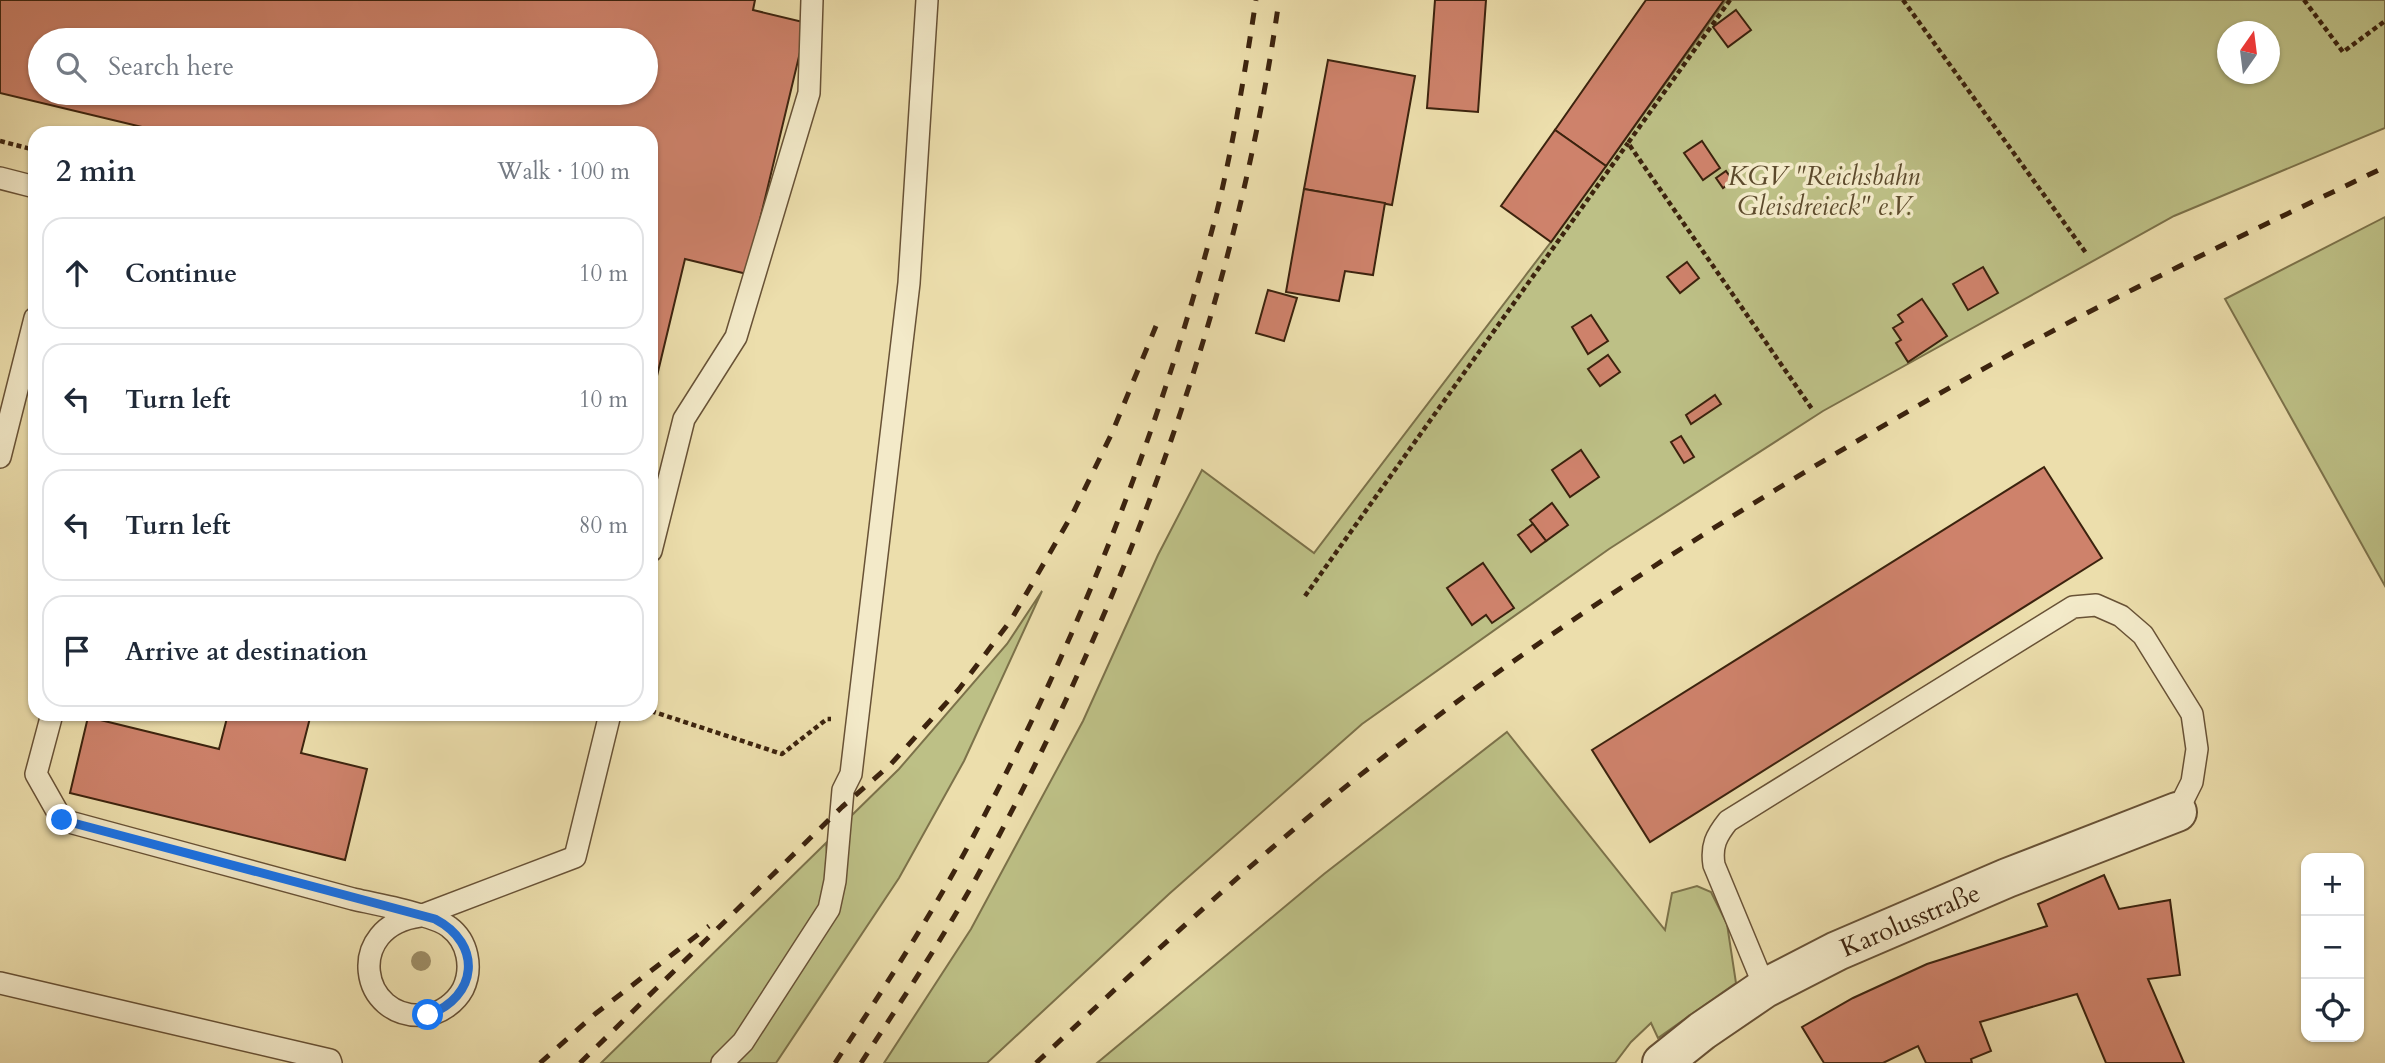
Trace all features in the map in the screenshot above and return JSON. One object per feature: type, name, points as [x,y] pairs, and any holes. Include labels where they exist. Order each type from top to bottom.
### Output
[{"type":"street","name":"Karolusstraße","points":[[1662,1063],[1702,1031],[1765,988],[1861,940],[2007,878],[2177,812]]},
{"type":"lane","points":[[658,523],[684,419],[736,337],[809,93],[812,0]]},
{"type":"lane","points":[[722,1063],[743,1042],[829,909],[835,881],[843,790],[851,774],[909,283],[927,0]]},
{"type":"lane","points":[[0,178],[28,185]]},
{"type":"lane","points":[[0,457],[28,346]]},
{"type":"lane","points":[[1765,988],[1714,865],[1712,852],[1715,837],[1728,821],[2073,607],[2096,606],[2121,616],[2143,635],[2192,714],[2197,749],[2192,782],[2177,812]]},
{"type":"lane","points":[[50,721],[36,774],[62,820],[420,916],[435,919],[449,926],[463,944],[469,966],[467,980],[452,1003],[428,1015],[401,1013],[378,995],[371,982],[369,967],[371,951],[379,937],[390,925],[405,918],[420,916],[575,857],[608,721]]},
{"type":"lane","points":[[0,983],[330,1060],[331,1063]]},
{"type":"path","points":[[1305,596],[1730,0]]},
{"type":"path","points":[[1903,0],[2086,253]]},
{"type":"path","points":[[2304,0],[2343,52],[2385,21]]},
{"type":"path","points":[[0,141],[28,148]]},
{"type":"path","points":[[1628,144],[1812,409]]},
{"type":"path","points":[[658,713],[782,754],[827,719],[857,717]]},
{"type":"green space","name":"KGV \"Reichsbahn Gleisdreieck\" e.V.","points":[[1726,0],[2385,0],[2385,128],[2174,216],[1823,411],[1609,549],[1362,724],[1169,894],[987,1063],[884,1063],[971,929],[1083,721],[1158,555],[1202,470],[1314,553],[1551,242]]},
{"type":"green space","points":[[2385,217],[2385,586],[2225,299]]},
{"type":"green space","points":[[1042,591],[964,761],[899,878],[776,1063],[733,1063],[836,914],[845,886],[847,820],[899,769],[1007,644]]},
{"type":"green space","points":[[1507,732],[1665,930],[1672,893],[1697,886],[1711,892],[1727,924],[1736,983],[1658,1038],[1651,1023],[1631,1042],[1615,1063],[1097,1063],[1324,874]]},
{"type":"green space","points":[[826,843],[829,874],[821,907],[735,1038],[711,1063],[601,1063]]},
{"type":"building","points":[[0,0],[755,0],[753,10],[807,23],[747,274],[685,259],[658,372],[658,126],[138,126],[50,105],[658,105],[658,28],[28,28],[28,100],[0,93]]},
{"type":"building","points":[[1435,0],[1486,0],[1478,112],[1427,108]]},
{"type":"building","points":[[1646,0],[1724,0],[1606,166],[1555,130]]},
{"type":"building","points":[[1736,10],[1751,30],[1728,47],[1713,27]]},
{"type":"building","points":[[1328,60],[1415,76],[1392,205],[1304,189]]},
{"type":"building","points":[[1555,130],[1606,166],[1551,242],[1501,206]]},
{"type":"building","points":[[1702,141],[1720,168],[1703,180],[1684,153]]},
{"type":"building","points":[[1726,171],[1733,181],[1723,188],[1716,178]]},
{"type":"building","points":[[1304,189],[1385,203],[1373,275],[1345,271],[1339,301],[1286,292]]},
{"type":"building","points":[[1687,262],[1699,278],[1680,293],[1667,277]]},
{"type":"building","points":[[1983,267],[1998,293],[1968,310],[1953,284]]},
{"type":"building","points":[[1268,290],[1297,298],[1284,341],[1256,333]]},
{"type":"building","points":[[1922,299],[1947,336],[1908,362],[1896,343],[1901,340],[1893,328],[1903,322],[1898,315]]},
{"type":"building","points":[[1591,315],[1608,341],[1588,354],[1572,327]]},
{"type":"building","points":[[1608,355],[1620,372],[1600,386],[1588,369]]},
{"type":"building","points":[[1715,395],[1721,404],[1691,424],[1686,415]]},
{"type":"building","points":[[1681,436],[1694,457],[1684,463],[1671,442]]},
{"type":"building","points":[[1581,450],[1599,477],[1570,497],[1552,470]]},
{"type":"building","points":[[2044,467],[2102,558],[1650,842],[1592,750]]},
{"type":"building","points":[[1552,503],[1568,525],[1546,541],[1530,520]]},
{"type":"building","points":[[1533,524],[1546,541],[1531,552],[1518,535]]},
{"type":"building","points":[[1483,563],[1514,608],[1492,623],[1486,615],[1472,625],[1447,588]]},
{"type":"building","points":[[87,721],[104,721],[219,749],[226,721],[309,721],[301,753],[367,769],[345,860],[70,793]]},
{"type":"building","points":[[2104,875],[2119,909],[2170,900],[2180,975],[2148,979],[2184,1063],[2106,1063],[2077,994],[1980,1022],[1991,1051],[1971,1059],[1972,1063],[1926,1063],[1918,1046],[1883,1063],[1824,1063],[1802,1027],[1853,998],[1927,964],[2047,926],[2038,904]]},
{"type":"railway","points":[[835,1063],[915,938],[960,861],[1039,705],[1109,544],[1168,379],[1217,211],[1234,132],[1256,0]]},
{"type":"railway","points":[[861,1063],[980,871],[1033,769],[1082,665],[1127,558],[1168,449],[1204,338],[1235,226],[1260,113],[1279,0]]},
{"type":"railway","points":[[1036,1063],[1207,905],[1340,791],[1460,700],[1613,593],[1770,493],[2012,353],[2151,281],[2385,167]]},
{"type":"railway","points":[[580,1063],[842,807],[890,765],[959,689],[1011,620],[1073,513],[1112,433],[1156,326]]},
{"type":"railway","points":[[540,1063],[595,1014],[709,926]]},
{"type":"route","points":[[62,820],[435,919],[449,926],[466,951],[469,966],[467,980],[452,1003],[428,1015]]}]
